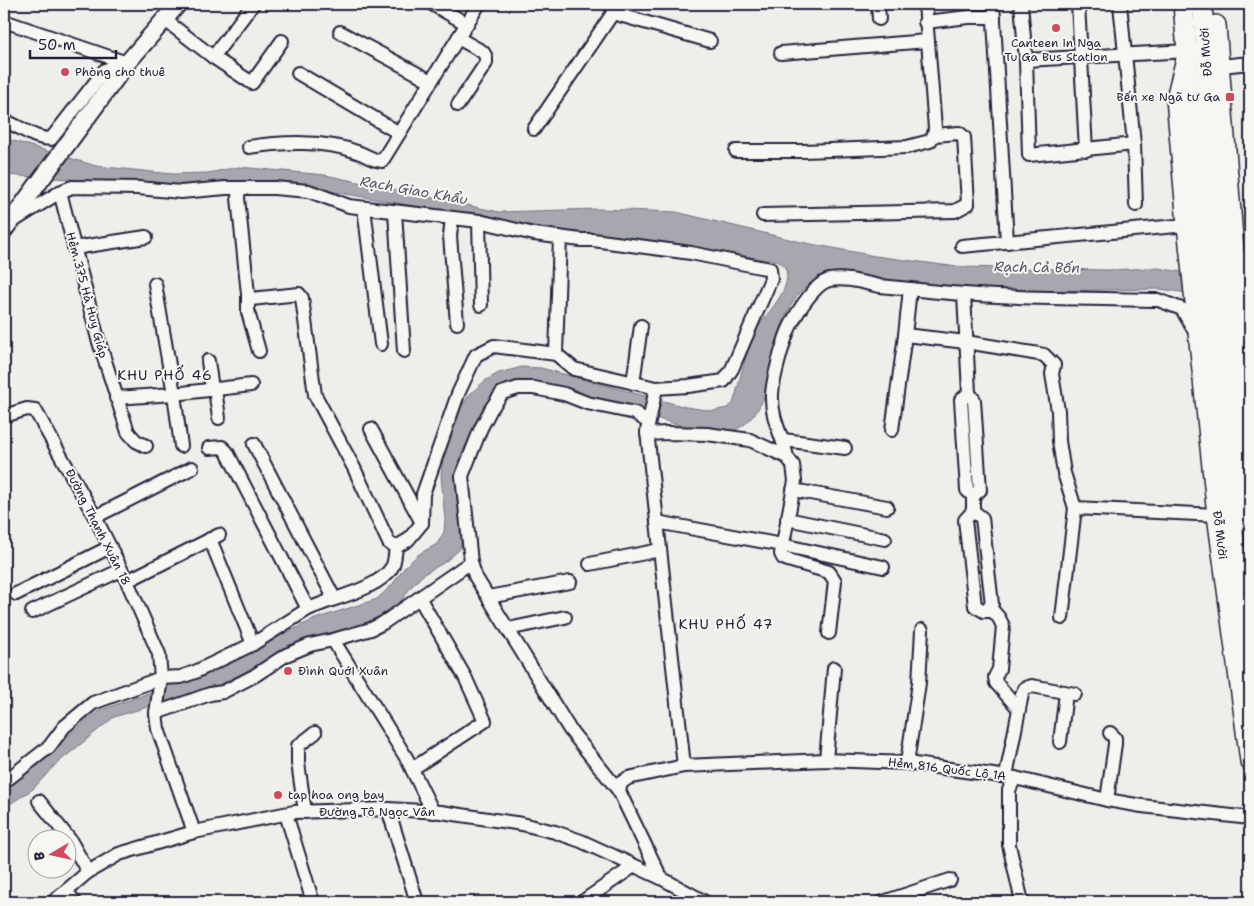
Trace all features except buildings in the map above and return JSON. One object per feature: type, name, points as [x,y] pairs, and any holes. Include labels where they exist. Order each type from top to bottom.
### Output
[{"type":"highway","name":"Đỗ Mười","points":[[1183,4],[1204,49],[1220,66],[1212,251]]},
{"type":"highway","name":"Đỗ Mười","points":[[1202,4],[1212,251]]},
{"type":"highway","name":"Đỗ Mười","points":[[1212,251],[1187,225],[1176,98],[1204,49],[1214,4]]},
{"type":"highway","points":[[1212,251],[1218,309],[1250,521]]},
{"type":"highway","points":[[1212,251],[1218,309],[1250,400]]},
{"type":"highway","name":"Đỗ Mười","points":[[1218,309],[1199,338],[1217,515],[1250,761]]},
{"type":"highway","name":"Đỗ Mười","points":[[1218,309],[1235,548],[1250,660]]},
{"type":"main road","points":[[9,222],[128,63],[178,4]]},
{"type":"street","points":[[213,57],[253,4]]},
{"type":"street","points":[[432,4],[467,24]]},
{"type":"street","points":[[249,147],[273,144],[333,146],[358,152],[372,160],[382,161],[479,4]]},
{"type":"street","points":[[878,4],[880,19]]},
{"type":"street","points":[[736,151],[804,151],[907,146],[930,141],[934,135],[935,128],[925,4]]},
{"type":"street","points":[[1021,4],[1026,60],[1029,155],[1134,144]]},
{"type":"street","points":[[1078,4],[1086,150]]},
{"type":"street","points":[[1120,4],[1134,144],[1136,205]]},
{"type":"street","points":[[534,129],[616,8],[710,41]]},
{"type":"street","points":[[925,22],[969,17],[993,10],[1007,242]]},
{"type":"street","points":[[164,20],[213,57],[252,83],[282,41]]},
{"type":"street","points":[[4,21],[128,63]]},
{"type":"street","points":[[340,32],[431,82]]},
{"type":"street","points":[[458,38],[483,52],[486,57],[486,63],[458,105]]},
{"type":"street","points":[[780,53],[927,41]]},
{"type":"street","points":[[1026,60],[1204,49]]},
{"type":"street","points":[[4,121],[35,137],[51,139],[105,70],[128,63]]},
{"type":"street","points":[[1220,66],[1250,63]]},
{"type":"street","points":[[298,73],[399,133]]},
{"type":"street","points":[[763,215],[955,211],[963,208],[968,204],[964,137],[959,133],[934,135]]},
{"type":"street","points":[[4,782],[49,747],[64,727],[93,703],[181,677],[253,644],[308,608],[364,589],[382,577],[392,567],[396,547],[408,540],[422,523],[423,494],[458,394],[476,355],[494,346],[556,354],[574,368],[655,390],[724,381],[732,369],[771,279],[770,269],[692,253],[534,234],[479,221],[349,206],[309,191],[239,188],[181,192],[138,188],[72,187],[9,222]]},
{"type":"street","points":[[239,188],[238,198],[248,294],[248,312],[259,351]]},
{"type":"street","name":"Hẻm 375 Hà Huy Giáp","points":[[60,192],[98,340],[116,398],[128,432],[136,441],[146,446]]},
{"type":"street","points":[[364,208],[381,344]]},
{"type":"street","points":[[395,212],[404,351]]},
{"type":"street","points":[[452,218],[450,236],[457,323]]},
{"type":"street","points":[[479,221],[481,305]]},
{"type":"street","points":[[962,246],[1187,225]]},
{"type":"street","points":[[74,248],[146,237]]},
{"type":"street","points":[[556,354],[560,237]]},
{"type":"street","points":[[829,633],[835,581],[829,572],[783,558],[781,554],[795,481],[794,465],[788,457],[784,440],[774,420],[772,398],[775,375],[790,326],[804,303],[819,286],[829,280],[846,280],[964,294],[1031,298],[1158,300],[1182,309],[1199,338]]},
{"type":"street","points":[[155,284],[181,446]]},
{"type":"street","points":[[892,430],[910,289]]},
{"type":"street","points":[[248,294],[251,298],[298,294],[302,298],[315,395],[354,468],[389,543],[396,547]]},
{"type":"street","points":[[964,294],[969,392],[961,400],[967,490],[973,496],[973,511],[966,520],[975,606],[984,611],[993,611],[1000,618],[1003,626],[999,669],[995,677],[996,683],[1019,709]]},
{"type":"street","points":[[633,383],[641,326]]},
{"type":"street","points":[[905,335],[966,342],[1044,355],[1054,365],[1052,374],[1058,411],[1060,449],[1064,473],[1076,508],[1062,618]]},
{"type":"street","points":[[208,361],[219,418]]},
{"type":"street","points":[[116,398],[174,394],[251,385]]},
{"type":"street","points":[[661,878],[619,791],[570,730],[475,576],[462,476],[490,408],[502,393],[518,388],[534,388],[564,394],[587,403],[636,413],[648,428],[667,432],[707,434],[750,440],[788,457]]},
{"type":"street","points":[[655,390],[648,428],[684,766]]},
{"type":"street","name":"Đường Thạnh Xuân 18","points":[[4,416],[27,409],[35,410],[95,517],[127,581],[159,654],[161,682],[156,713],[158,729],[194,832]]},
{"type":"street","points":[[371,429],[422,523]]},
{"type":"street","points":[[784,440],[845,448]]},
{"type":"street","points":[[254,444],[332,594],[329,601]]},
{"type":"street","points":[[209,448],[222,447],[227,452],[308,608]]},
{"type":"street","points":[[95,517],[192,468]]},
{"type":"street","points":[[793,490],[887,507]]},
{"type":"street","points":[[1076,508],[1217,515]]},
{"type":"street","points":[[787,519],[885,540]]},
{"type":"street","points":[[657,522],[782,545],[883,567]]},
{"type":"street","points":[[127,581],[215,537],[253,644]]},
{"type":"street","points":[[16,594],[110,547]]},
{"type":"street","points":[[590,564],[660,550]]},
{"type":"street","points":[[156,713],[210,694],[223,692],[254,676],[286,654],[310,645],[333,640],[383,624],[472,562]]},
{"type":"street","points":[[32,612],[121,570]]},
{"type":"street","points":[[488,597],[570,582]]},
{"type":"street","points":[[412,769],[485,721],[466,677],[420,598]]},
{"type":"street","points":[[508,629],[566,617]]},
{"type":"street","points":[[907,763],[919,683],[922,630]]},
{"type":"street","points":[[333,640],[407,759],[433,812]]},
{"type":"street","points":[[826,760],[834,668]]},
{"type":"street","points":[[1022,902],[1009,845],[1009,790],[1019,709],[1025,688],[1032,686],[1071,693],[1060,742]]},
{"type":"street","points":[[305,812],[298,763],[298,746],[315,733]]},
{"type":"street","points":[[1106,800],[1115,744],[1115,738],[1110,733]]},
{"type":"street","name":"Hẻm 816 Quốc Lộ 1A","points":[[619,791],[620,783],[628,778],[684,766],[826,760],[907,763],[1010,777],[1106,800],[1178,811],[1250,818]]},
{"type":"street","points":[[40,801],[70,840],[88,872]]},
{"type":"street","points":[[388,810],[417,902]]},
{"type":"street","name":"Đường Tô Ngọc Vân","points":[[53,902],[88,872],[119,854],[194,832],[286,814],[388,810],[441,812],[522,824],[555,832],[661,878],[696,900]]},
{"type":"street","points":[[286,814],[313,902]]},
{"type":"street","points":[[582,902],[634,866]]},
{"type":"street","points":[[883,902],[950,880]]},
{"type":"street","points":[[66,890],[76,902]]},
{"type":"shaded area","points":[[4,138],[96,166],[172,174],[208,173],[239,167],[325,175],[499,212],[598,209],[676,212],[801,242],[875,256],[958,267],[1106,270],[1157,268],[1232,280],[1250,287],[1250,307],[1243,303],[1160,289],[955,290],[893,284],[864,276],[824,274],[803,290],[791,305],[779,335],[766,393],[762,402],[746,423],[732,431],[719,432],[685,427],[600,399],[518,386],[476,427],[462,452],[457,469],[457,490],[465,533],[459,550],[445,562],[424,574],[411,587],[395,609],[384,619],[299,644],[217,686],[114,717],[54,766],[33,789],[4,808],[4,783],[52,749],[98,711],[141,696],[261,645],[315,619],[377,599],[419,554],[437,544],[444,532],[445,520],[441,475],[444,446],[453,418],[470,394],[486,380],[499,373],[522,367],[541,368],[686,407],[713,411],[727,408],[733,404],[746,355],[758,327],[782,293],[787,277],[784,266],[771,260],[752,260],[534,233],[463,215],[291,184],[196,190],[111,186],[70,179],[4,175]]},
{"type":"place","name":"Canteen in Nga Tu Ga Bus Station","points":[[1056,28]]},
{"type":"place","name":"Phòng cho thuê","points":[[65,72]]},
{"type":"place","name":"Bến xe Ngã tư Ga","points":[[1230,97]]},
{"type":"place","name":"Đình Quới Xuân","points":[[288,671]]},
{"type":"place","name":"tap hoa ong bay","points":[[278,795]]},
{"type":"district","name":"KHU PHỐ 46","points":[[165,375]]},
{"type":"district","name":"KHU PHỐ 47","points":[[726,624]]},
{"type":"water label","name":"Rạch Giao Khẩu","points":[[414,190]]},
{"type":"water label","name":"Rạch Cả Bốn","points":[[1037,267]]}]
